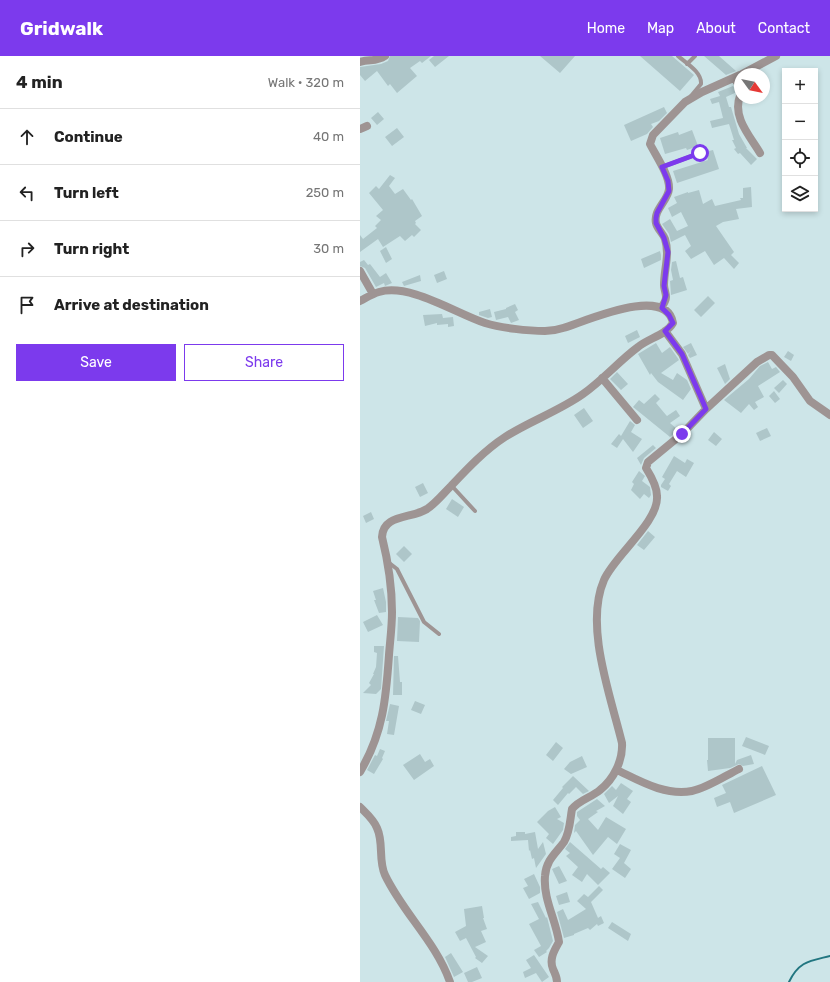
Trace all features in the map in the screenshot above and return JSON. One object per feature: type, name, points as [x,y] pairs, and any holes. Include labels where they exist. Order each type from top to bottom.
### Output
[{"type":"street","points":[[360,62],[378,60],[384,56]]},
{"type":"street","points":[[754,68],[776,56]]},
{"type":"street","points":[[662,308],[666,295],[664,286],[668,252],[664,238],[656,223],[656,218],[657,213],[669,191],[668,181],[650,144],[651,140],[653,135],[660,127],[685,102],[702,92],[734,78]]},
{"type":"street","points":[[739,104],[738,108],[741,121],[760,153]]},
{"type":"street","points":[[360,271],[372,294]]},
{"type":"street","points":[[360,301],[372,294],[386,290],[404,291],[420,296],[485,323],[506,328],[536,331],[561,329],[620,309],[646,305],[662,308],[672,320],[671,325],[665,331],[638,346],[602,378],[574,400],[505,437],[482,456],[428,508],[415,515],[395,519],[386,524],[382,531],[382,537],[391,590],[392,613],[384,704],[380,727],[374,745],[360,772]]},
{"type":"street","points":[[665,331],[682,354],[706,409]]},
{"type":"street","points":[[557,982],[556,973],[552,963],[552,956],[559,942],[546,894],[546,870],[552,856],[564,842],[568,833],[572,809],[601,789],[617,770],[622,743],[598,644],[598,612],[601,589],[607,574],[646,525],[657,502],[654,485],[646,468],[648,462],[682,434],[706,409],[757,362],[772,355],[793,377],[810,401],[830,415]]},
{"type":"street","points":[[602,378],[637,420]]},
{"type":"street","points":[[617,770],[649,786],[678,792],[693,791],[740,769]]},
{"type":"street","points":[[360,807],[377,827],[380,846],[380,860],[386,876],[396,894],[433,948],[444,967],[450,982]]},
{"type":"lane","points":[[678,56],[700,76],[702,82],[685,102]]},
{"type":"lane","points":[[687,64],[695,56]]},
{"type":"lane","points":[[662,167],[700,153]]},
{"type":"lane","points":[[451,485],[476,511]]},
{"type":"lane","points":[[387,561],[397,568],[424,622],[439,634]]},
{"type":"building","points":[[390,56],[431,56],[422,63],[420,61],[410,68],[417,76],[397,93],[390,84],[388,86],[377,71],[365,81],[360,75],[360,67],[381,64],[388,61]]},
{"type":"building","points":[[434,56],[449,56],[435,67],[429,60]]},
{"type":"building","points":[[540,56],[575,56],[560,73]]},
{"type":"building","points":[[640,56],[672,56],[694,75],[680,91]]},
{"type":"building","points":[[704,56],[719,56],[734,69],[734,72],[726,75]]},
{"type":"building","points":[[733,86],[734,88],[734,93],[726,97],[729,107],[731,107],[739,134],[746,148],[757,159],[751,165],[734,149],[736,148],[732,140],[734,140],[729,124],[712,128],[710,121],[723,118],[719,102],[712,104],[710,99],[720,96],[718,92]]},
{"type":"building","points":[[664,107],[667,113],[659,121],[651,124],[653,127],[647,134],[631,141],[624,125]]},
{"type":"building","points":[[378,112],[384,119],[377,125],[371,118]]},
{"type":"building","points":[[397,128],[404,137],[392,146],[385,137]]},
{"type":"building","points":[[692,130],[698,146],[687,150],[686,148],[665,154],[660,138],[678,132],[679,135]]},
{"type":"building","points":[[713,150],[719,169],[677,183],[673,171],[708,160],[705,152]]},
{"type":"building","points":[[390,175],[395,178],[389,186],[395,194],[403,189],[411,200],[412,199],[422,216],[415,221],[415,224],[421,230],[414,237],[412,235],[405,241],[400,236],[383,247],[378,239],[360,252],[360,235],[363,239],[377,228],[375,226],[381,220],[376,216],[383,210],[369,193],[376,186],[379,189]]},
{"type":"building","points":[[751,187],[752,207],[736,209],[739,219],[723,222],[716,226],[734,252],[731,255],[739,263],[734,269],[724,258],[714,265],[705,251],[691,259],[685,251],[691,246],[685,235],[671,242],[669,234],[662,224],[670,219],[677,231],[688,226],[681,212],[672,217],[668,208],[677,203],[674,197],[699,190],[703,204],[712,199],[715,206],[741,200],[740,198],[743,198],[743,188]]},
{"type":"building","points":[[386,247],[392,259],[386,263],[380,251]]},
{"type":"building","points":[[660,251],[661,260],[644,268],[641,259]]},
{"type":"building","points":[[364,260],[368,265],[370,264],[380,277],[386,273],[392,283],[385,286],[384,283],[376,287],[365,268],[360,266],[360,262]]},
{"type":"building","points":[[676,261],[680,278],[683,277],[687,290],[671,295],[670,281],[673,280],[671,270],[672,262]]},
{"type":"building","points":[[444,271],[447,279],[437,283],[434,275]]},
{"type":"building","points":[[420,275],[421,281],[404,286],[402,282]]},
{"type":"building","points":[[708,296],[715,303],[701,317],[694,310]]},
{"type":"building","points":[[515,304],[518,310],[515,312],[519,320],[511,323],[508,317],[496,320],[494,312],[506,309]]},
{"type":"building","points":[[490,309],[492,317],[488,318],[479,315],[479,312]]},
{"type":"building","points":[[442,314],[443,318],[453,317],[454,326],[448,327],[448,324],[437,325],[437,323],[425,326],[423,315]]},
{"type":"building","points":[[637,330],[640,337],[628,343],[625,336]]},
{"type":"building","points":[[656,343],[662,353],[670,347],[679,360],[661,373],[673,380],[677,373],[687,380],[691,389],[683,400],[658,382],[651,373],[650,375],[638,354]]},
{"type":"building","points":[[691,343],[697,355],[690,358],[688,355],[691,351],[688,354],[683,347]]},
{"type":"building","points":[[788,351],[794,355],[791,361],[784,357]]},
{"type":"building","points":[[768,362],[772,369],[776,367],[780,372],[758,386],[764,397],[755,402],[758,407],[754,410],[749,404],[741,413],[724,400],[749,379],[760,366]]},
{"type":"building","points":[[725,364],[730,379],[725,384],[717,368]]},
{"type":"building","points":[[617,372],[628,384],[621,390],[610,379]]},
{"type":"building","points":[[783,380],[787,384],[779,393],[774,388]]},
{"type":"building","points":[[774,391],[780,399],[775,403],[769,396]]},
{"type":"building","points":[[655,394],[660,399],[656,403],[667,416],[676,410],[680,416],[670,423],[678,430],[670,437],[633,407],[639,400],[644,404]]},
{"type":"building","points":[[584,408],[593,421],[583,428],[574,415]]},
{"type":"building","points":[[630,421],[635,425],[631,432],[642,439],[633,452],[623,439],[617,448],[611,444],[619,434],[621,436]]},
{"type":"building","points":[[767,428],[771,436],[760,441],[756,433]]},
{"type":"building","points":[[714,432],[722,439],[716,446],[708,440]]},
{"type":"building","points":[[653,445],[656,448],[644,458],[641,465],[637,458]]},
{"type":"building","points":[[674,456],[685,463],[687,459],[694,463],[686,477],[677,471],[669,484],[671,486],[668,491],[661,487],[665,479],[662,477]]},
{"type":"building","points":[[639,471],[645,476],[642,481],[650,487],[651,495],[649,498],[644,494],[640,499],[631,490],[634,484],[632,482]]},
{"type":"building","points":[[423,483],[428,493],[420,497],[415,487]]},
{"type":"building","points":[[452,499],[464,507],[458,517],[446,509]]},
{"type":"building","points":[[371,512],[374,519],[366,523],[363,516]]},
{"type":"building","points":[[648,531],[655,537],[644,550],[637,545]]},
{"type":"building","points":[[404,546],[412,554],[404,562],[396,554]]},
{"type":"building","points":[[383,588],[386,602],[386,612],[379,613],[374,600],[376,600],[373,591]]},
{"type":"building","points":[[377,615],[383,625],[368,632],[363,622]]},
{"type":"building","points":[[398,617],[418,618],[420,621],[419,642],[397,641]]},
{"type":"building","points":[[374,646],[384,646],[381,689],[376,694],[363,693],[371,685],[369,683],[376,667],[377,653],[374,652]]},
{"type":"building","points":[[394,656],[398,656],[400,682],[402,682],[402,695],[393,695]]},
{"type":"building","points":[[415,701],[425,705],[421,714],[411,710]]},
{"type":"building","points":[[390,704],[399,706],[394,735],[387,734],[389,721],[386,721]]},
{"type":"building","points":[[746,737],[769,746],[765,755],[742,746]]},
{"type":"building","points":[[708,738],[735,738],[735,764],[737,760],[751,755],[754,764],[743,766],[739,764],[730,768],[708,771]]},
{"type":"building","points":[[556,742],[563,748],[553,761],[546,755]]},
{"type":"building","points":[[380,749],[385,751],[382,758],[383,759],[374,774],[367,770]]},
{"type":"building","points":[[420,754],[425,762],[430,759],[434,766],[414,780],[403,765]]},
{"type":"building","points":[[582,756],[587,767],[571,774],[564,769],[570,762]]},
{"type":"building","points":[[762,766],[776,795],[734,813],[730,802],[717,807],[714,798],[726,793],[722,785]]},
{"type":"building","points":[[573,776],[589,791],[583,794],[576,787],[569,794],[568,793],[558,805],[553,800],[563,788],[562,787]]},
{"type":"building","points":[[621,783],[633,791],[627,799],[631,802],[623,814],[613,806],[618,796],[609,803],[604,794],[612,786],[616,790]]},
{"type":"building","points":[[597,799],[605,806],[596,811],[598,812],[588,819],[598,830],[606,817],[626,829],[617,844],[608,837],[593,855],[576,831],[574,833],[575,825],[580,820],[577,816],[577,812]]},
{"type":"building","points":[[555,807],[561,817],[557,819],[564,823],[563,830],[553,844],[546,838],[549,834],[537,822],[548,811]]},
{"type":"building","points":[[516,832],[525,832],[525,834],[535,832],[538,849],[543,842],[546,854],[536,868],[534,858],[532,859],[530,850],[529,851],[528,840],[511,841],[511,837],[516,836]]},
{"type":"building","points":[[570,842],[601,869],[603,867],[610,873],[598,885],[587,874],[582,882],[572,875],[578,867],[566,856],[570,853],[565,849]]},
{"type":"building","points":[[620,844],[631,850],[624,863],[631,869],[625,878],[612,869],[620,858],[614,854]]},
{"type":"building","points":[[559,866],[567,881],[559,884],[552,869]]},
{"type":"building","points":[[534,874],[540,887],[540,893],[529,899],[523,888],[528,886],[524,879]]},
{"type":"building","points":[[599,886],[603,890],[591,902],[598,918],[601,916],[604,923],[598,926],[597,924],[590,930],[588,928],[564,938],[557,912],[563,909],[568,920],[586,909],[577,901],[584,894],[588,897]]},
{"type":"building","points":[[567,892],[570,902],[559,905],[556,896]]},
{"type":"building","points":[[538,902],[546,918],[547,917],[553,941],[546,951],[547,952],[539,957],[534,950],[541,946],[529,924],[539,919],[531,904]]},
{"type":"building","points":[[482,906],[483,918],[487,929],[481,931],[486,942],[475,947],[488,956],[482,963],[475,958],[476,957],[466,938],[460,941],[455,932],[466,926],[464,909]]},
{"type":"building","points":[[612,922],[631,934],[628,941],[608,928]]},
{"type":"building","points":[[451,953],[463,972],[454,977],[445,957]]},
{"type":"building","points":[[534,955],[549,977],[542,982],[536,973],[525,978],[523,972],[531,968],[526,960]]},
{"type":"building","points":[[477,967],[482,978],[468,982],[464,973]]},
{"type":"waterway","points":[[789,982],[801,966],[811,961],[830,956]]},
{"type":"route","points":[[682,434],[706,409],[693,376],[682,354],[665,331],[673,323],[669,315],[662,308],[666,295],[664,280],[668,252],[664,238],[658,229],[656,218],[657,213],[669,191],[668,181],[662,167],[700,153]]}]
